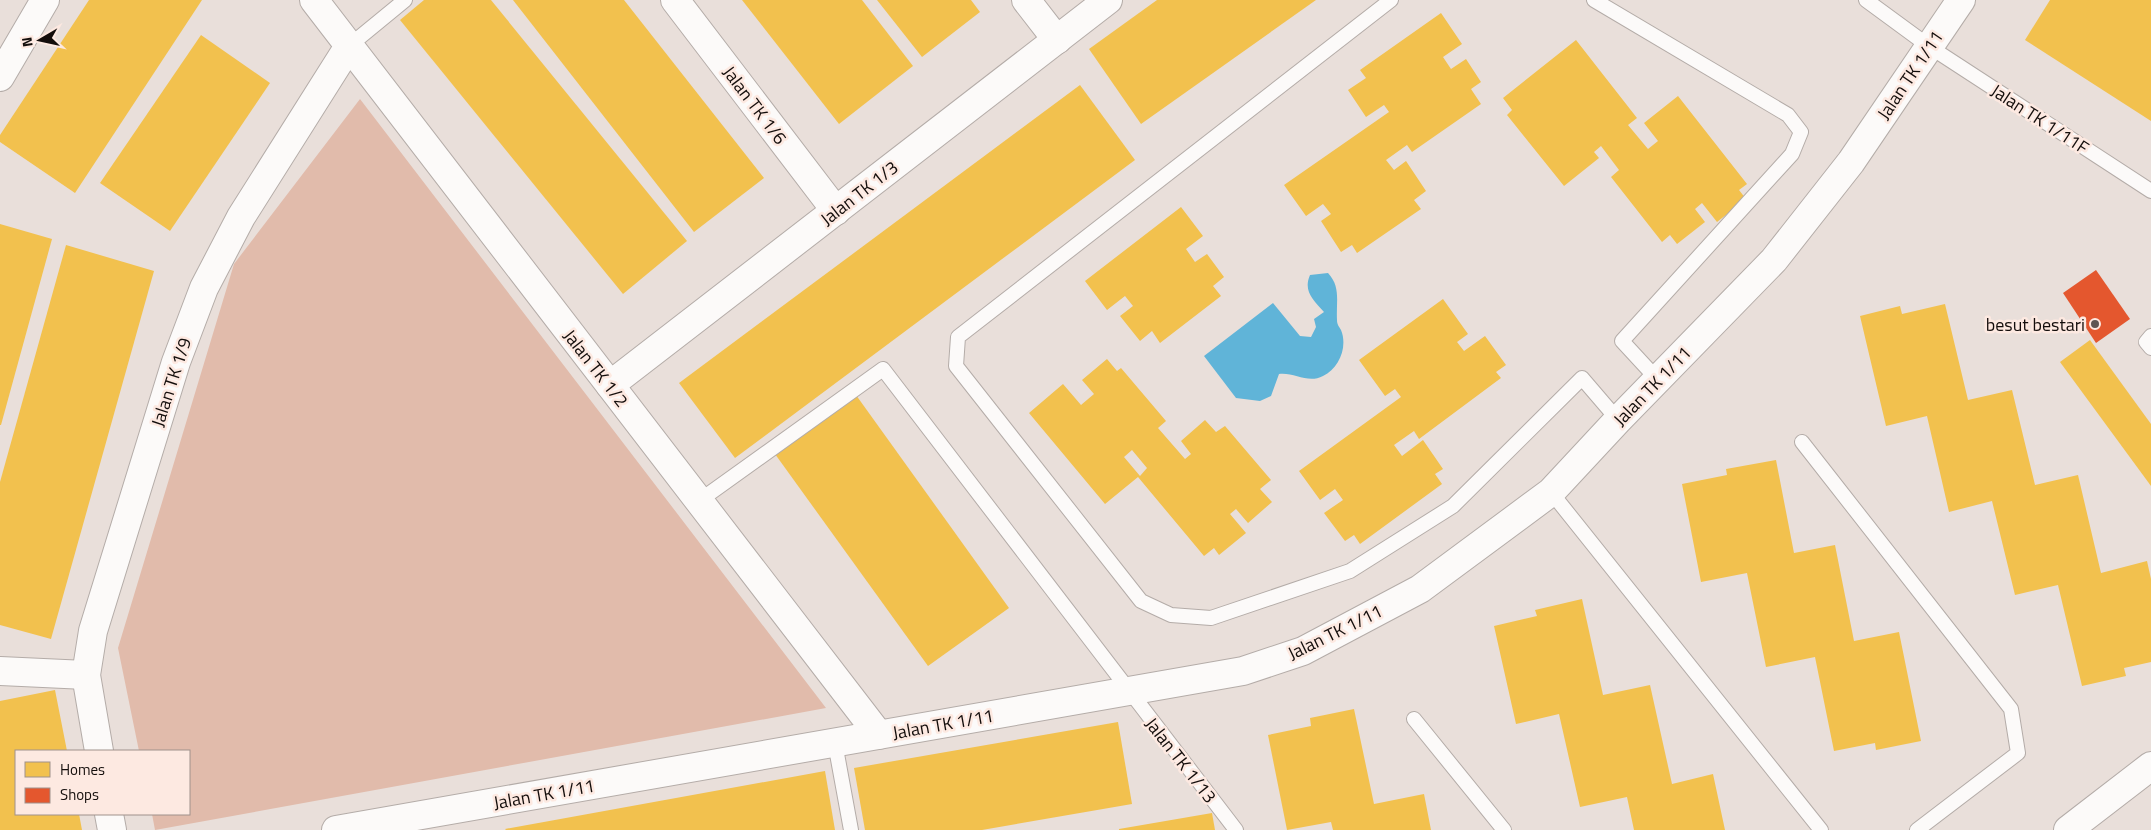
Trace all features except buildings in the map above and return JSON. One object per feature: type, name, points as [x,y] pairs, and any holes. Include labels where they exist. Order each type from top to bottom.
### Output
[{"type":"street","points":[[0,77],[46,0]]},
{"type":"street","name":"Jalan TK 1/2","points":[[314,0],[879,735]]},
{"type":"street","name":"Jalan TK 1/6","points":[[675,0],[836,211]]},
{"type":"street","points":[[1026,0],[1057,40]]},
{"type":"street","name":"Jalan TK 1/3","points":[[610,386],[1108,0]]},
{"type":"street","name":"Jalan TK 1/11","points":[[336,830],[391,825],[1126,690],[1243,671],[1303,651],[1420,589],[1552,492],[1618,420],[1774,260],[1851,162],[1961,0]]},
{"type":"street","name":"Jalan TK 1/9","points":[[98,750],[86,675],[93,631],[176,362],[204,288],[240,217],[349,46]]},
{"type":"street","points":[[0,671],[86,675]]},
{"type":"street","points":[[2068,830],[2151,766]]},
{"type":"street","points":[[109,815],[112,830]]},
{"type":"lane","points":[[349,46],[405,0]]},
{"type":"lane","points":[[1391,0],[958,338],[956,366],[1141,601],[1171,615],[1211,618],[1350,570],[1454,506],[1582,378],[1618,420]]},
{"type":"lane","points":[[1594,0],[1788,115],[1801,132],[1792,154],[1622,341],[1658,380]]},
{"type":"lane","name":"Jalan TK 1/11F","points":[[1866,0],[1930,47],[2151,191]]},
{"type":"lane","points":[[2151,336],[2146,342],[2151,348]]},
{"type":"lane","name":"Jalan TK 1/13","points":[[699,501],[883,369],[1126,690],[1236,830]]},
{"type":"lane","points":[[1802,442],[2011,710],[2018,753],[1917,830]]},
{"type":"lane","points":[[1552,492],[1822,830]]},
{"type":"lane","points":[[1414,719],[1504,830]]},
{"type":"lane","points":[[835,743],[851,830]]},
{"type":"shaded area","points":[[360,99],[826,708],[155,830],[152,815],[190,815],[190,750],[139,750],[118,648],[234,264]]},
{"type":"water","points":[[1328,273],[1335,284],[1337,322],[1343,337],[1343,350],[1334,368],[1323,376],[1312,379],[1279,374],[1271,396],[1260,401],[1236,398],[1204,356],[1273,303],[1300,336],[1311,337],[1316,327],[1314,319],[1324,312],[1310,295],[1308,281],[1310,275]]},
{"type":"place","name":"besut bestari","points":[[2095,324]]}]
